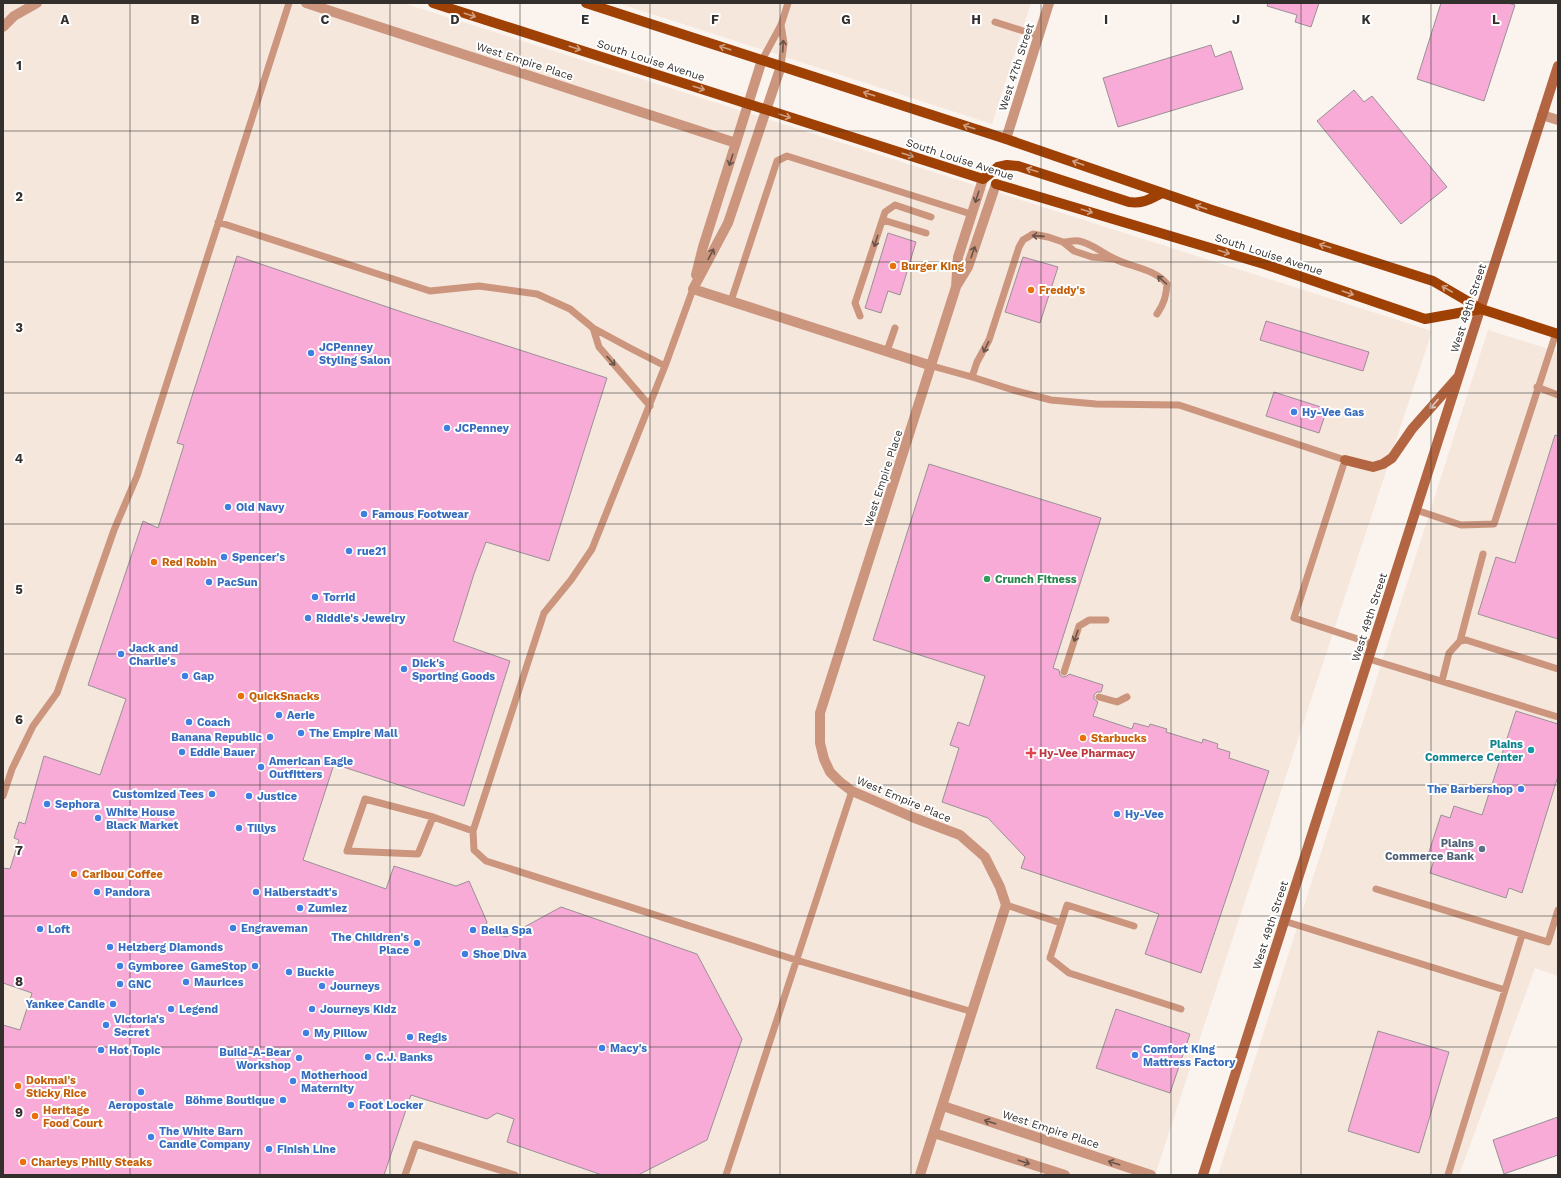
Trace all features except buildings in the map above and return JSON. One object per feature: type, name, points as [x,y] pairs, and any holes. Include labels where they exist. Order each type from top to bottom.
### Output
[{"type":"main road","name":"South Louise Avenue","points":[[433,3],[996,184],[1264,264],[1425,319],[1481,309]]},
{"type":"main road","name":"South Louise Avenue","points":[[586,3],[1006,139],[1212,210],[1434,281],[1481,309],[1557,334]]},
{"type":"main road","name":"West 49th Street","points":[[1203,1175],[1558,66]]},
{"type":"main road","points":[[983,179],[998,167],[1013,165],[1029,168],[1129,202],[1138,203],[1147,201],[1162,193]]},
{"type":"main road","points":[[1345,460],[1373,467],[1383,464],[1392,458],[1412,429],[1460,375]]},
{"type":"street","name":"West Empire Place","points":[[306,3],[736,143]]},
{"type":"street","name":"West 47th Street","points":[[1006,139],[1049,3]]},
{"type":"street","points":[[3,27],[14,16],[32,4]]},
{"type":"street","points":[[693,289],[703,246],[762,60]]},
{"type":"street","points":[[693,289],[728,223],[781,66]]},
{"type":"street","points":[[1542,115],[1558,120]]},
{"type":"street","name":"West Empire Place","points":[[983,179],[958,257],[956,287],[932,366],[820,713],[820,743],[824,759],[830,772],[852,791],[912,817],[960,835],[985,857],[1000,887],[1006,905]]},
{"type":"street","name":"West Empire Place","points":[[956,287],[968,268],[996,184]]},
{"type":"street","points":[[693,289],[932,366]]},
{"type":"street","points":[[920,1175],[1006,905]]},
{"type":"street","name":"West Empire Place","points":[[943,1106],[1151,1175]]},
{"type":"street","points":[[934,1133],[1065,1175]]},
{"type":"lane","points":[[3,796],[12,770],[33,726],[57,693],[114,530],[137,476],[289,3]]},
{"type":"lane","points":[[762,60],[781,25],[788,3]]},
{"type":"lane","points":[[995,22],[1039,36]]},
{"type":"lane","points":[[781,25],[784,43],[781,66]]},
{"type":"lane","points":[[731,301],[777,161],[787,156],[971,214]]},
{"type":"lane","points":[[860,316],[856,303],[885,212],[895,205],[931,217]]},
{"type":"lane","points":[[882,220],[926,233]]},
{"type":"lane","points":[[218,222],[430,291],[479,286],[537,294],[570,309],[593,328],[665,366]]},
{"type":"lane","points":[[972,377],[977,362],[989,340],[1019,247],[1023,240],[1033,234],[1063,242],[1074,251],[1092,257],[1114,259],[1154,273],[1167,284],[1164,303],[1157,314]]},
{"type":"lane","points":[[1063,242],[1077,240],[1096,247],[1114,259]]},
{"type":"lane","points":[[693,289],[650,406],[592,549],[571,580],[544,613],[473,831],[474,850],[486,862],[796,960],[973,1012]]},
{"type":"lane","points":[[593,328],[599,347],[650,406]]},
{"type":"lane","points":[[887,351],[895,328]]},
{"type":"lane","points":[[1416,510],[1461,525],[1494,524],[1537,387],[1557,334]]},
{"type":"lane","points":[[932,366],[1051,400],[1096,404],[1179,405],[1345,460],[1294,618],[1373,644]]},
{"type":"lane","points":[[1537,387],[1558,394]]},
{"type":"lane","points":[[1442,681],[1450,653],[1460,641],[1483,554]]},
{"type":"lane","points":[[1064,672],[1079,626],[1090,620],[1106,620]]},
{"type":"lane","points":[[1460,641],[1466,640],[1558,669]]},
{"type":"lane","points":[[1369,659],[1558,717]]},
{"type":"lane","points":[[1099,697],[1117,702],[1128,697]]},
{"type":"lane","points":[[726,1175],[852,791]]},
{"type":"lane","points":[[433,817],[418,854],[347,851],[365,799],[433,817],[473,831]]},
{"type":"lane","points":[[1376,889],[1548,942],[1558,910]]},
{"type":"lane","points":[[1006,905],[1061,923]]},
{"type":"lane","points":[[1134,926],[1067,905],[1050,958],[1069,973],[1181,1009]]},
{"type":"lane","points":[[1284,921],[1505,990]]},
{"type":"lane","points":[[1448,1175],[1522,935]]},
{"type":"lane","points":[[405,1175],[416,1144],[515,1175]]},
{"type":"shaded area","points":[[3,3],[403,3],[1432,331],[1155,1175],[3,1175]]},
{"type":"shaded area","points":[[618,3],[1031,3],[992,124]]},
{"type":"shaded area","points":[[1488,330],[1558,352],[1558,976],[1535,968],[1459,1175],[1218,1175]]},
{"type":"place","name":"Burger King","points":[[893,266]]},
{"type":"place","name":"Freddy's","points":[[1031,290]]},
{"type":"place","name":"JCPenney Styling Salon","points":[[311,353]]},
{"type":"place","name":"Hy-Vee Gas","points":[[1294,412]]},
{"type":"place","name":"JCPenney","points":[[447,428]]},
{"type":"place","name":"Old Navy","points":[[228,507]]},
{"type":"place","name":"Famous Footwear","points":[[364,514]]},
{"type":"place","name":"rue21","points":[[349,551]]},
{"type":"place","name":"Spencer's","points":[[224,557]]},
{"type":"place","name":"Red Robin","points":[[154,562]]},
{"type":"place","name":"Crunch Fitness","points":[[987,579]]},
{"type":"place","name":"PacSun","points":[[209,582]]},
{"type":"place","name":"Torrid","points":[[315,597]]},
{"type":"place","name":"Riddle's Jewelry","points":[[308,618]]},
{"type":"place","name":"Jack and Charlie's","points":[[121,654]]},
{"type":"place","name":"Dick's Sporting Goods","points":[[404,669]]},
{"type":"place","name":"Gap","points":[[185,676]]},
{"type":"place","name":"QuickSnacks","points":[[241,696]]},
{"type":"place","name":"Aerie","points":[[279,715]]},
{"type":"place","name":"Coach","points":[[189,722]]},
{"type":"place","name":"The Empire Mall","points":[[301,733]]},
{"type":"place","name":"Banana Republic","points":[[270,737]]},
{"type":"place","name":"Starbucks","points":[[1083,738]]},
{"type":"place","name":"Plains Commerce Center","points":[[1531,750]]},
{"type":"place","name":"Eddie Bauer","points":[[182,752]]},
{"type":"place","name":"Hy-Vee Pharmacy","points":[[1031,753]]},
{"type":"place","name":"American Eagle Outfitters","points":[[261,767]]},
{"type":"place","name":"The Barbershop","points":[[1521,789]]},
{"type":"place","name":"Customized Tees","points":[[212,794]]},
{"type":"place","name":"Justice","points":[[249,796]]},
{"type":"place","name":"Sephora","points":[[47,804]]},
{"type":"place","name":"Hy-Vee","points":[[1117,814]]},
{"type":"place","name":"White House Black Market","points":[[98,818]]},
{"type":"place","name":"Tillys","points":[[239,828]]},
{"type":"place","name":"Plains Commerce Bank","points":[[1482,849]]},
{"type":"place","name":"Caribou Coffee","points":[[74,874]]},
{"type":"place","name":"Pandora","points":[[97,892]]},
{"type":"place","name":"Halberstadt's","points":[[256,892]]},
{"type":"place","name":"Zumiez","points":[[300,908]]},
{"type":"place","name":"Engraveman","points":[[233,928]]},
{"type":"place","name":"Loft","points":[[40,929]]},
{"type":"place","name":"Bella Spa","points":[[473,930]]},
{"type":"place","name":"The Children's Place","points":[[417,943]]},
{"type":"place","name":"Helzberg Diamonds","points":[[110,947]]},
{"type":"place","name":"Shoe Diva","points":[[465,954]]},
{"type":"place","name":"Gymboree","points":[[120,966]]},
{"type":"place","name":"GameStop","points":[[255,966]]},
{"type":"place","name":"Buckle","points":[[289,972]]},
{"type":"place","name":"Maurices","points":[[186,982]]},
{"type":"place","name":"GNC","points":[[120,984]]},
{"type":"place","name":"Journeys","points":[[322,986]]},
{"type":"place","name":"Yankee Candle","points":[[113,1004]]},
{"type":"place","name":"Legend","points":[[171,1009]]},
{"type":"place","name":"Journeys Kidz","points":[[312,1009]]},
{"type":"place","name":"Victoria's Secret","points":[[106,1025]]},
{"type":"place","name":"My Pillow","points":[[306,1033]]},
{"type":"place","name":"Regis","points":[[410,1037]]},
{"type":"place","name":"Macy's","points":[[602,1048]]},
{"type":"place","name":"Hot Topic","points":[[101,1050]]},
{"type":"place","name":"Comfort King Mattress Factory","points":[[1135,1055]]},
{"type":"place","name":"C.J. Banks","points":[[368,1057]]},
{"type":"place","name":"Build-A-Bear Workshop","points":[[299,1058]]},
{"type":"place","name":"Motherhood Maternity","points":[[293,1081]]},
{"type":"place","name":"Dokmai's Sticky Rice","points":[[18,1086]]},
{"type":"place","name":"Aeropostale","points":[[141,1092]]},
{"type":"place","name":"Böhme Boutique","points":[[283,1100]]},
{"type":"place","name":"Foot Locker","points":[[351,1105]]},
{"type":"place","name":"Heritage Food Court","points":[[35,1116]]},
{"type":"place","name":"The White Barn Candle Company","points":[[151,1137]]},
{"type":"place","name":"Finish Line","points":[[269,1149]]},
{"type":"place","name":"Charleys Philly Steaks","points":[[23,1162]]}]
